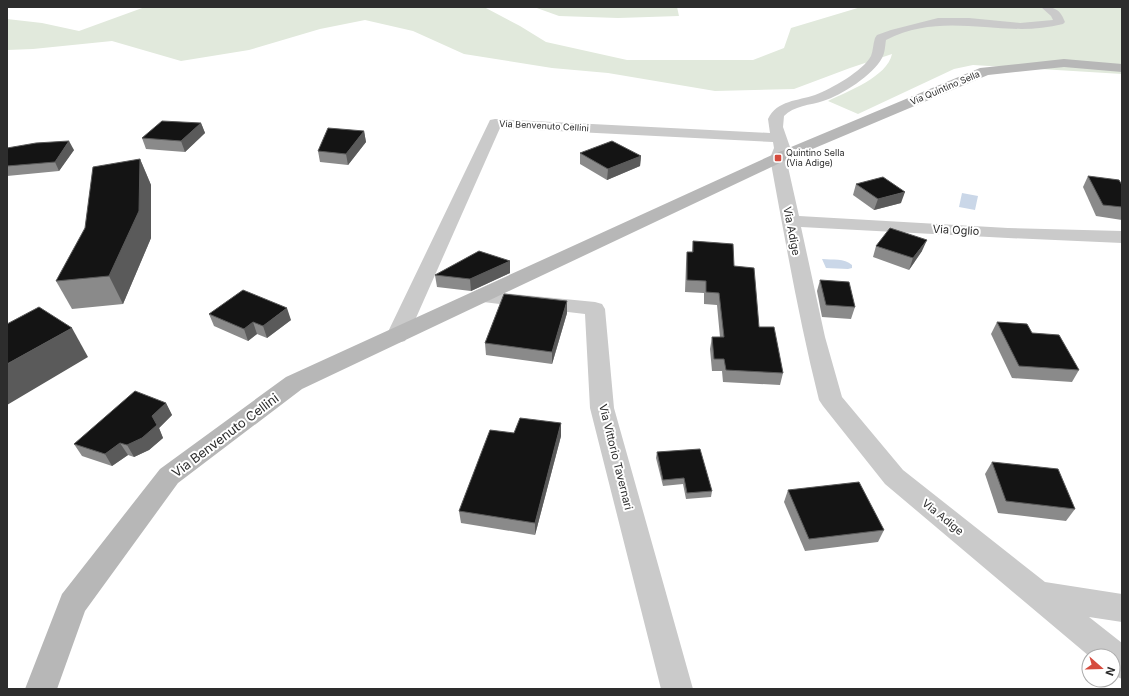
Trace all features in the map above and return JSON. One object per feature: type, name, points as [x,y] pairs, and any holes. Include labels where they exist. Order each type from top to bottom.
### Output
[{"type":"street","name":"Via Adige","points":[[1047,7],[1056,14],[1059,22],[1030,27],[943,21],[928,23],[887,34],[881,38],[877,57],[867,68],[824,96],[785,108],[778,113],[775,119],[775,129],[790,221],[814,338],[831,400],[894,477],[1122,663]]},
{"type":"street","name":"Via Quintino Sella","points":[[778,148],[985,71],[1064,63],[1122,68]]},
{"type":"street","name":"Via Benvenuto Cellini","points":[[397,336],[496,123],[778,148]]},
{"type":"street","name":"Via Benvenuto Cellini","points":[[41,689],[73,604],[169,476],[294,383],[482,297],[778,148]]},
{"type":"street","name":"Via Oglio","points":[[790,221],[1008,233],[1122,237]]},
{"type":"street","name":"Via Vittorio Tavernari","points":[[482,297],[595,309],[602,408],[677,689]]},
{"type":"street","points":[[1039,595],[1122,608]]},
{"type":"shaded area","points":[[145,7],[484,7],[546,42],[627,60],[753,60],[784,48],[791,28],[861,7],[1122,7],[1122,74],[973,65],[954,69],[858,114],[828,101],[856,88],[875,76],[883,70],[889,62],[892,54],[794,89],[715,91],[608,73],[552,68],[464,54],[413,31],[365,20],[320,29],[249,50],[181,61],[112,41],[33,49],[7,50],[7,19],[42,23],[79,31]]},
{"type":"shaded area","points":[[534,7],[677,7],[679,16],[618,18],[559,16]]},
{"type":"water","points":[[962,193],[978,196],[975,210],[959,207]]},
{"type":"water","points":[[822,259],[845,261],[852,265],[852,268],[826,268]]},
{"type":"building","points":[[162,121],[201,123],[181,141],[142,138]]},
{"type":"building","points":[[328,128],[364,131],[346,154],[318,151]]},
{"type":"building","points":[[69,141],[55,162],[7,166],[7,148],[36,143]]},
{"type":"building","points":[[612,141],[641,156],[608,169],[580,153]]},
{"type":"building","points":[[140,159],[139,211],[109,276],[56,281],[85,228],[93,167]]},
{"type":"building","points":[[1088,176],[1119,180],[1122,185],[1122,207],[1103,205]]},
{"type":"building","points":[[883,177],[905,192],[878,199],[856,184]]},
{"type":"building","points":[[890,228],[927,240],[913,258],[876,246]]},
{"type":"building","points":[[693,241],[733,244],[734,266],[754,268],[759,327],[774,327],[783,373],[726,370],[724,359],[714,359],[712,337],[724,337],[719,293],[706,292],[706,281],[687,280],[687,252],[693,252]]},
{"type":"building","points":[[479,251],[510,261],[470,279],[435,275]]},
{"type":"building","points":[[820,280],[849,282],[855,307],[826,305]]},
{"type":"building","points":[[243,290],[287,308],[263,326],[253,322],[244,329],[209,314]]},
{"type":"building","points":[[504,294],[567,301],[552,352],[485,343]]},
{"type":"building","points":[[39,307],[72,328],[7,364],[7,324]]},
{"type":"building","points":[[997,322],[1027,324],[1032,333],[1059,335],[1079,370],[1019,366]]},
{"type":"building","points":[[135,391],[166,403],[152,416],[157,425],[142,438],[127,445],[120,443],[105,454],[74,444]]},
{"type":"building","points":[[520,418],[561,423],[535,523],[459,511],[490,430],[514,433]]},
{"type":"building","points":[[700,449],[712,491],[687,493],[684,478],[663,480],[657,452]]},
{"type":"building","points":[[992,462],[1058,469],[1075,509],[1006,501]]},
{"type":"building","points":[[859,482],[884,530],[809,539],[788,490]]},
{"type":"waterway","points":[[567,7],[649,7]]},
{"type":"place","name":"Quintino Sella (Via Adige)","points":[[778,158]]}]
